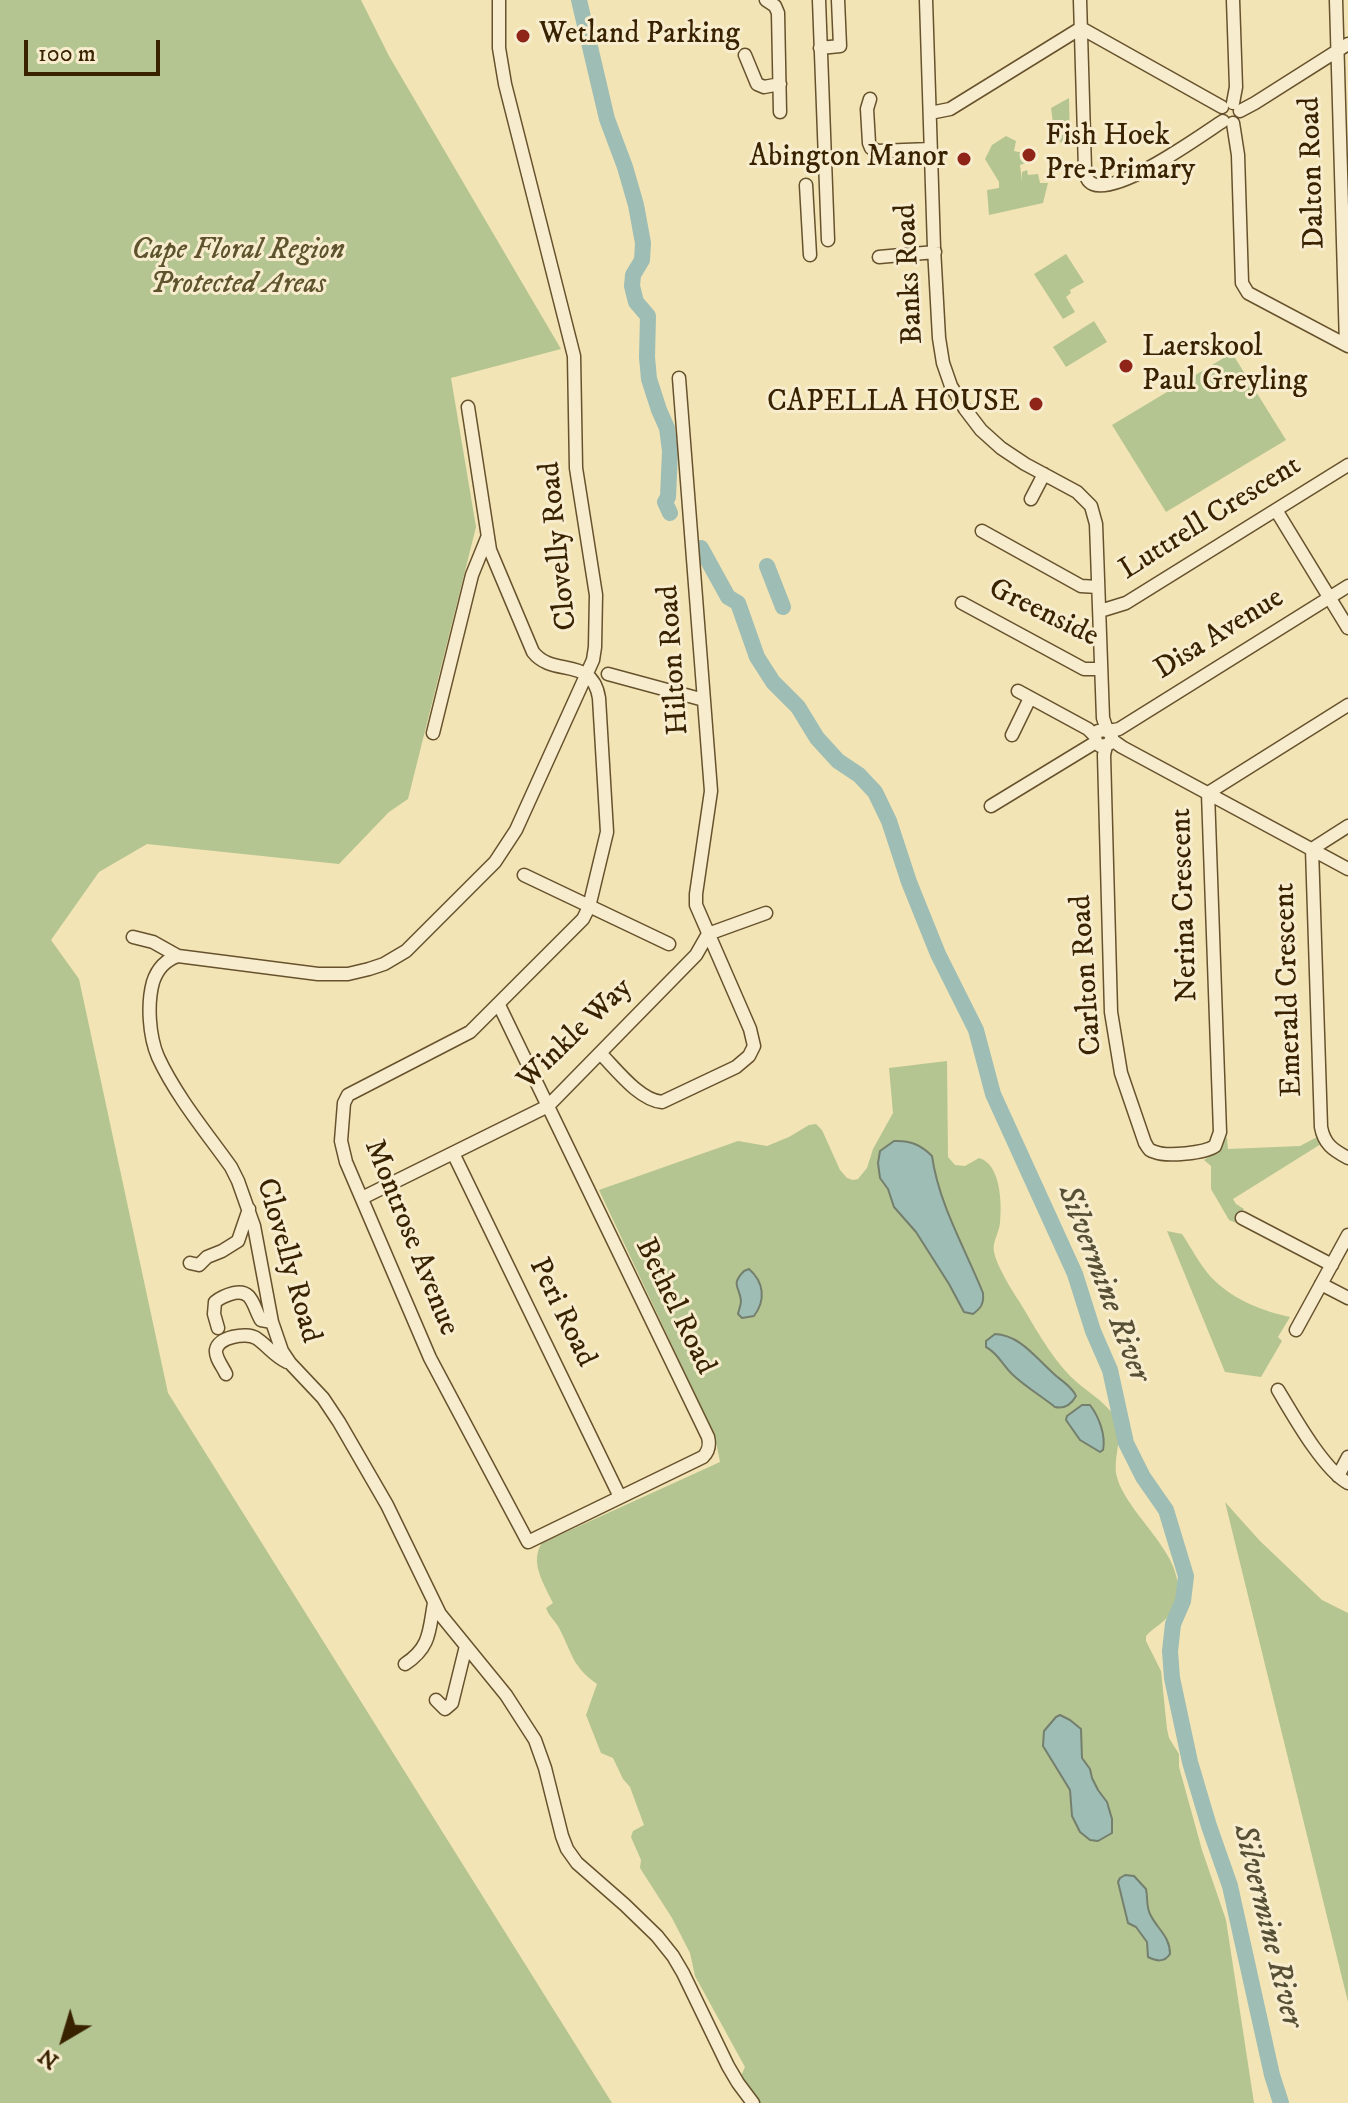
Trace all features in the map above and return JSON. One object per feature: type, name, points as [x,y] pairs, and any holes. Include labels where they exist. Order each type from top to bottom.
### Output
[{"type":"street","name":"Clovelly Road","points":[[499,0],[499,48],[505,84],[574,356],[576,468],[596,595],[595,647],[588,675],[516,830],[495,862],[406,951],[384,964],[348,974],[318,974],[178,956],[167,960],[156,974],[152,985],[151,1027],[158,1057],[184,1101],[231,1167],[249,1209],[277,1341],[290,1363],[323,1398],[339,1422],[387,1505],[449,1628],[506,1695],[535,1740],[567,1849],[577,1863],[625,1905],[673,1956],[728,2066],[753,2103]]},
{"type":"street","points":[[766,0],[776,8],[779,22],[780,112]]},
{"type":"street","points":[[819,0],[828,240]]},
{"type":"street","points":[[820,48],[840,46],[838,0]]},
{"type":"street","name":"Banks Road","points":[[926,0],[939,338],[943,363],[951,386],[981,430],[1025,464]]},
{"type":"street","points":[[1080,0],[1086,178],[1094,185],[1136,175],[1238,119],[1232,107],[1081,28]]},
{"type":"street","points":[[1232,107],[1236,87],[1233,0]]},
{"type":"street","name":"Dalton Road","points":[[1336,0],[1342,47],[1347,345]]},
{"type":"street","points":[[930,113],[950,109],[1081,28]]},
{"type":"street","points":[[1232,107],[1255,103],[1342,47]]},
{"type":"street","points":[[745,55],[757,84],[764,87],[780,84]]},
{"type":"street","points":[[870,99],[867,109],[871,148],[878,151],[931,149]]},
{"type":"street","points":[[1228,122],[1238,155],[1242,283],[1248,293],[1347,345]]},
{"type":"street","points":[[806,185],[810,255]]},
{"type":"street","points":[[808,223],[827,224]]},
{"type":"street","points":[[879,257],[935,252]]},
{"type":"street","name":"Hilton Road","points":[[600,1053],[644,1096],[662,1102],[736,1067],[749,1056],[754,1046],[754,1038],[699,913],[696,894],[711,795],[679,378]]},
{"type":"street","points":[[468,407],[487,538],[535,656],[545,663],[588,675]]},
{"type":"street","name":"Carlton Road","points":[[1025,464],[1077,492],[1091,506],[1096,524],[1111,1003],[1124,1083],[1150,1150],[1159,1153],[1205,1152],[1215,1146],[1220,1132]]},
{"type":"street","name":"Luttrell Crescent","points":[[1100,611],[1126,603],[1348,465]]},
{"type":"street","points":[[1031,499],[1044,474]]},
{"type":"street","points":[[1276,510],[1348,628]]},
{"type":"street","points":[[982,531],[1081,586],[1098,587]]},
{"type":"street","points":[[433,733],[472,575],[487,538]]},
{"type":"street","name":"Disa Avenue","points":[[991,806],[1348,586]]},
{"type":"street","name":"Greenside","points":[[962,603],[1084,669],[1101,669]]},
{"type":"street","points":[[608,674],[704,700]]},
{"type":"street","name":"Montrose Avenue","points":[[528,1542],[430,1358],[341,1145],[345,1099],[353,1092],[464,1037],[579,924],[589,907],[607,827],[599,698],[597,684],[588,675]]},
{"type":"street","points":[[1018,691],[1348,869]]},
{"type":"street","points":[[1012,735],[1030,698]]},
{"type":"street","name":"Nerina Crescent","points":[[1220,1132],[1208,793],[1348,705]]},
{"type":"street","name":"Emerald Crescent","points":[[1348,826],[1312,849],[1321,1127],[1328,1146],[1348,1158]]},
{"type":"street","points":[[524,875],[669,944]]},
{"type":"street","points":[[708,934],[766,913]]},
{"type":"street","name":"Winkle Way","points":[[362,1198],[548,1106],[696,955],[708,934]]},
{"type":"street","points":[[133,937],[153,942],[178,956]]},
{"type":"street","name":"Bethel Road","points":[[499,1005],[709,1444],[703,1457],[528,1542]]},
{"type":"street","name":"Peri Road","points":[[453,1153],[620,1497]]},
{"type":"street","points":[[190,1263],[201,1264],[207,1257],[238,1241],[249,1209]]},
{"type":"street","points":[[1242,1218],[1332,1265]]},
{"type":"street","points":[[1296,1330],[1348,1235]]},
{"type":"street","points":[[1321,1284],[1348,1298]]},
{"type":"street","points":[[218,1328],[215,1302],[224,1296],[242,1292],[251,1298],[261,1320],[272,1322]]},
{"type":"street","points":[[226,1374],[216,1355],[216,1348],[226,1340],[246,1335],[257,1339],[280,1359],[290,1363]]},
{"type":"street","points":[[1278,1390],[1303,1432],[1343,1479]]},
{"type":"street","points":[[1343,1479],[1348,1457]]},
{"type":"street","points":[[405,1664],[417,1655],[429,1637],[434,1603]]},
{"type":"street","points":[[436,1700],[445,1709],[452,1703],[466,1646]]},
{"type":"green space","name":"Cape Floral Region Protected Areas","points":[[0,0],[361,0],[389,56],[561,349],[451,378],[476,527],[408,799],[389,812],[339,864],[147,844],[99,872],[51,940],[79,979],[168,1393],[612,2103],[0,2103]]},
{"type":"green space","points":[[1069,98],[1070,143],[1061,143],[1049,124],[1053,123],[1051,108]]},
{"type":"green space","points":[[1006,136],[1016,141],[1014,151],[1024,153],[1031,161],[1020,165],[1022,181],[1022,172],[1027,170],[1028,175],[1038,174],[1040,183],[1048,183],[1043,203],[989,215],[987,190],[999,188],[999,182],[985,159],[992,145]]},
{"type":"green space","points":[[1066,254],[1084,282],[1070,290],[1066,297],[1075,312],[1063,319],[1034,274]]},
{"type":"green space","points":[[1094,321],[1107,342],[1066,367],[1053,347]]},
{"type":"green space","points":[[1232,353],[1286,440],[1166,512],[1112,425]]},
{"type":"green space","points":[[947,1061],[948,1157],[955,1165],[965,1166],[979,1158],[992,1168],[1001,1206],[994,1248],[998,1264],[1056,1359],[1115,1417],[1119,1431],[1117,1477],[1134,1509],[1159,1542],[1176,1576],[1178,1593],[1172,1611],[1146,1636],[1146,1641],[1161,1671],[1169,1738],[1179,1754],[1179,1767],[1202,1850],[1226,1920],[1254,2103],[756,2103],[739,2080],[745,2067],[695,1976],[690,1953],[640,1868],[641,1860],[631,1837],[633,1831],[644,1825],[630,1787],[613,1758],[601,1753],[586,1715],[597,1684],[578,1666],[546,1608],[553,1603],[537,1565],[542,1543],[720,1462],[715,1437],[599,1190],[738,1141],[767,1146],[816,1124],[822,1130],[840,1170],[847,1178],[858,1179],[867,1168],[873,1149],[893,1113],[889,1068]]},
{"type":"green space","points":[[1227,1137],[1228,1149],[1300,1146],[1317,1137],[1321,1144],[1233,1199],[1244,1209],[1236,1223],[1229,1220],[1211,1189],[1211,1166],[1204,1160],[1216,1152]]},
{"type":"green space","points":[[1167,1231],[1182,1234],[1201,1265],[1223,1288],[1241,1300],[1290,1317],[1278,1337],[1282,1341],[1261,1377],[1225,1372]]},
{"type":"green space","points":[[1225,1502],[1260,1541],[1322,1600],[1348,1613],[1348,2002]]},
{"type":"water","points":[[894,1141],[915,1144],[932,1156],[946,1209],[983,1293],[981,1305],[973,1314],[964,1312],[916,1232],[894,1207],[888,1189],[880,1178],[880,1151]]},
{"type":"water","points":[[749,1269],[758,1280],[762,1298],[754,1316],[742,1318],[738,1314],[741,1301],[737,1283],[744,1271]]},
{"type":"water","points":[[995,1334],[1012,1338],[1027,1348],[1072,1389],[1076,1396],[1072,1402],[1064,1407],[1055,1407],[1023,1384],[986,1347],[986,1341]]},
{"type":"water","points":[[1082,1405],[1090,1405],[1099,1421],[1104,1438],[1100,1452],[1080,1440],[1066,1420]]},
{"type":"water","points":[[1060,1715],[1081,1729],[1082,1758],[1107,1802],[1112,1833],[1098,1841],[1090,1840],[1080,1832],[1072,1816],[1070,1790],[1043,1746],[1044,1731]]},
{"type":"water","points":[[1125,1875],[1134,1876],[1146,1889],[1149,1911],[1166,1937],[1169,1948],[1170,1954],[1163,1960],[1148,1957],[1147,1942],[1136,1927],[1128,1923],[1118,1882]]},
{"type":"waterway","name":"Silvermine River","points":[[579,0],[607,119],[625,167],[643,243],[642,260],[633,275],[632,286],[636,302],[648,316],[649,379],[667,428],[670,451],[668,497],[665,502],[670,513]]},
{"type":"waterway","name":"Silvermine River","points":[[701,548],[728,597],[738,603],[757,657],[773,682],[798,707],[817,738],[838,761],[859,775],[875,792],[889,821],[938,954],[976,1030],[993,1094],[1075,1274],[1093,1331],[1110,1370],[1126,1443],[1143,1477],[1166,1510],[1186,1576],[1183,1601],[1173,1624],[1170,1651],[1172,1678],[1190,1762],[1230,1886],[1281,2103]]},
{"type":"waterway","points":[[767,566],[783,607]]},
{"type":"place","name":"Wetland Parking","points":[[523,36]]},
{"type":"place","name":"Fish Hoek Pre-Primary","points":[[1029,155]]},
{"type":"place","name":"Abington Manor","points":[[964,159]]},
{"type":"place","name":"Laerskool Paul Greyling","points":[[1126,366]]},
{"type":"place","name":"CAPELLA HOUSE","points":[[1036,404]]}]
